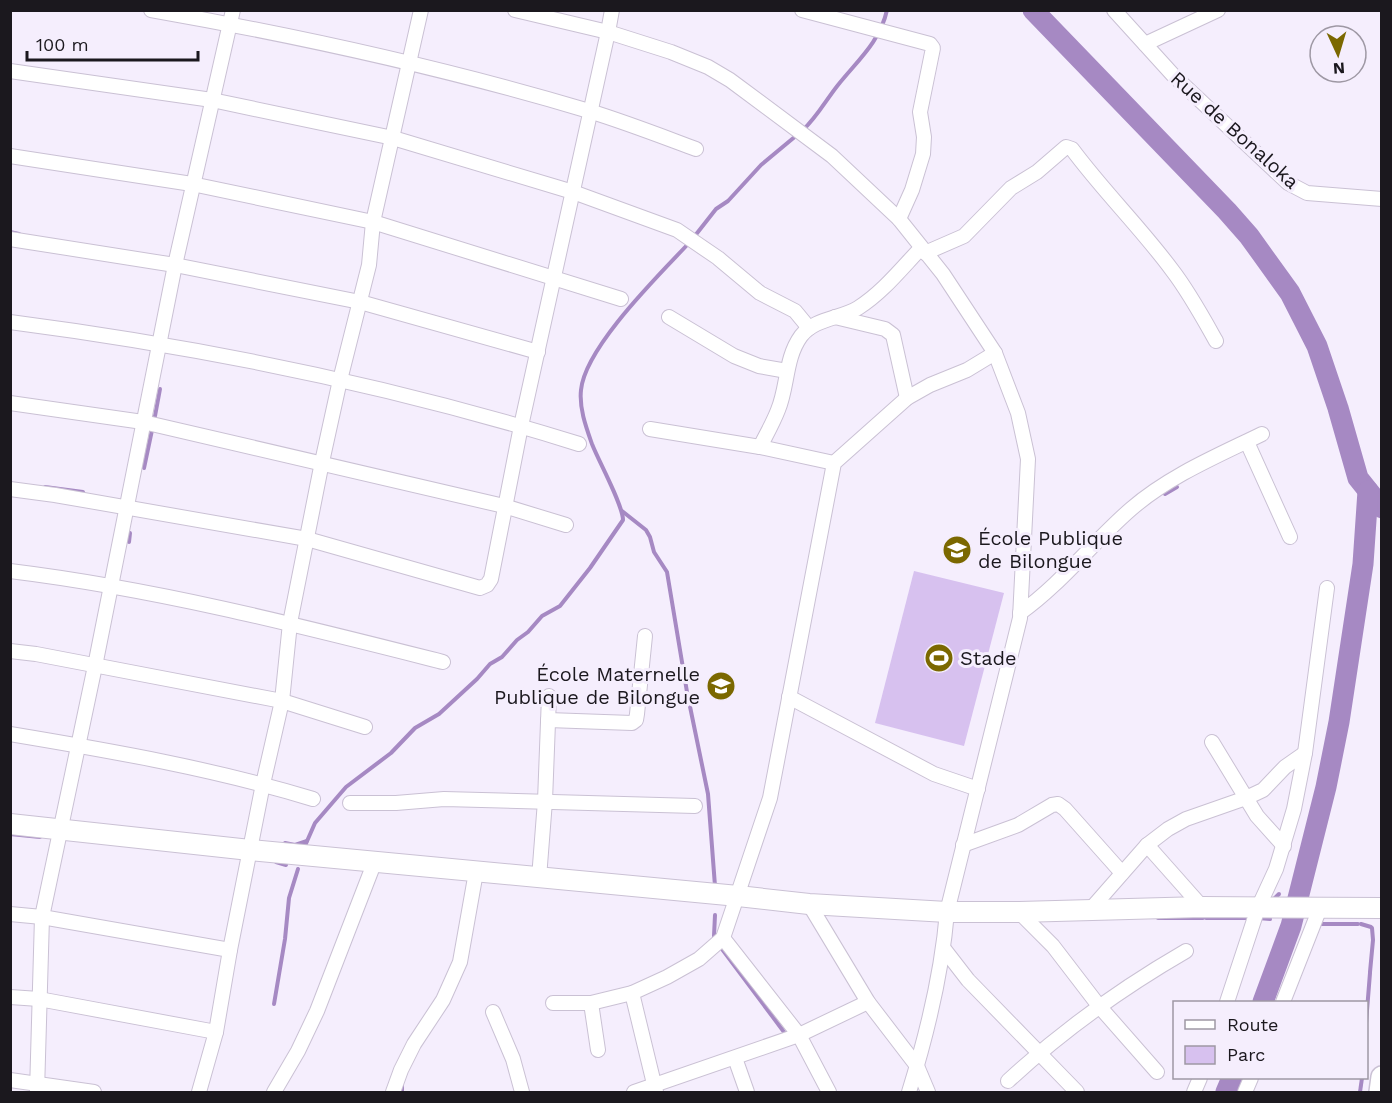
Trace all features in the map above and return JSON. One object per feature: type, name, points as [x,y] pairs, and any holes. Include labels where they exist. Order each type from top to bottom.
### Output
[{"type":"main road","points":[[10,824],[250,850],[809,904],[947,912],[1202,907],[1382,908]]},
{"type":"main road","points":[[1380,1092],[1382,1077]]},
{"type":"street","points":[[151,10],[231,17],[590,112],[696,149]]},
{"type":"street","points":[[199,1092],[216,1032],[263,784],[282,701],[290,623],[322,462],[369,265],[373,222],[421,10]]},
{"type":"street","points":[[515,10],[609,32],[671,52],[708,67],[730,80],[832,156],[899,219],[943,274],[995,353],[1018,413],[1028,459],[1020,613],[947,912],[944,950],[909,1092]]},
{"type":"street","points":[[10,489],[307,538],[480,588],[487,585],[491,579],[521,426],[612,10]]},
{"type":"street","points":[[802,10],[930,44],[933,48],[920,112],[924,137],[923,154],[912,190],[899,219]]},
{"type":"street","name":"Rue de Bonaloka","points":[[1114,10],[1173,75],[1296,189],[1307,194],[1382,199]]},
{"type":"street","points":[[1145,44],[1218,10]]},
{"type":"street","points":[[37,1088],[42,917],[192,184],[231,17]]},
{"type":"street","points":[[10,71],[212,100],[393,138],[573,192],[687,235],[760,293],[795,311],[809,328]]},
{"type":"street","points":[[760,447],[778,410],[787,371],[800,337],[809,328],[857,308],[878,293],[923,251],[964,236],[1011,188],[1037,172],[1066,147],[1072,148],[1098,183],[1172,269],[1194,301],[1216,341]]},
{"type":"street","points":[[10,156],[192,184],[373,222],[621,299]]},
{"type":"street","points":[[10,239],[175,265],[360,302],[538,352]]},
{"type":"street","points":[[669,317],[734,356],[759,366],[787,371]]},
{"type":"street","points":[[834,317],[885,329],[893,335],[907,398]]},
{"type":"street","points":[[10,322],[96,333],[340,380],[521,426],[579,444]]},
{"type":"street","points":[[553,1003],[591,1003],[632,993],[667,977],[699,958],[723,938],[770,798],[834,463],[907,398],[930,385],[960,373],[995,353]]},
{"type":"street","points":[[10,404],[143,422],[504,506],[566,525]]},
{"type":"street","points":[[650,429],[760,447],[834,463]]},
{"type":"street","points":[[1020,613],[1132,507],[1166,483],[1262,434]]},
{"type":"street","points":[[1247,442],[1290,537]]},
{"type":"street","points":[[10,571],[110,587],[290,623],[443,662]]},
{"type":"street","points":[[1227,1001],[1265,908],[1284,846],[1305,753],[1328,588]]},
{"type":"street","points":[[548,720],[632,723],[636,720],[645,636]]},
{"type":"street","points":[[10,651],[282,701],[365,727]]},
{"type":"street","points":[[539,878],[549,696]]},
{"type":"street","points":[[789,697],[934,774],[978,789]]},
{"type":"street","points":[[10,734],[77,745],[263,784],[313,799]]},
{"type":"street","points":[[1212,742],[1257,816],[1284,846]]},
{"type":"street","points":[[1090,910],[1147,845],[1168,828],[1263,790],[1285,767],[1305,753]]},
{"type":"street","points":[[350,803],[396,803],[444,799],[695,806]]},
{"type":"street","points":[[963,845],[1018,825],[1052,805],[1058,804],[1122,873]]},
{"type":"street","points":[[1147,845],[1202,907]]},
{"type":"street","points":[[274,1092],[298,1051],[317,1011],[375,861]]},
{"type":"street","points":[[393,1092],[400,1070],[442,1000],[460,962],[476,872]]},
{"type":"street","points":[[809,904],[868,1002],[917,1066],[928,1092]]},
{"type":"street","points":[[1283,1001],[1314,908]]},
{"type":"street","points":[[1019,912],[1053,946],[1099,1006],[1158,1072]]},
{"type":"street","points":[[10,914],[42,917],[230,950]]},
{"type":"street","points":[[723,938],[799,1035],[829,1092]]},
{"type":"street","points":[[944,950],[969,980],[1077,1092]]},
{"type":"street","points":[[1008,1081],[1039,1052],[1099,1006],[1186,951]]},
{"type":"street","points":[[632,993],[655,1089]]},
{"type":"street","points":[[10,998],[39,999],[216,1032]]},
{"type":"street","points":[[634,1092],[655,1089],[799,1035],[868,1002]]},
{"type":"street","points":[[591,1003],[598,1050]]},
{"type":"street","points":[[493,1012],[513,1059],[522,1092]]},
{"type":"street","points":[[735,1058],[747,1092]]},
{"type":"street","points":[[10,1080],[37,1088],[94,1092]]},
{"type":"green space","name":"Stade","points":[[914,571],[1004,593],[964,746],[875,723]]},
{"type":"waterway","points":[[803,130],[873,41],[887,10]]},
{"type":"waterway","points":[[1033,10],[1227,211],[1249,236],[1290,293],[1317,346],[1358,478],[1382,508]]},
{"type":"waterway","points":[[694,237],[716,209],[728,201],[761,165],[797,135]]},
{"type":"waterway","points":[[10,232],[19,234]]},
{"type":"waterway","points":[[304,848],[315,823],[346,787],[391,753],[415,728],[439,714],[490,664],[502,657],[542,616],[560,606],[623,520],[619,504],[587,431],[582,411],[581,390],[595,353],[609,333],[643,292],[689,243]]},
{"type":"waterway","points":[[155,416],[160,389]]},
{"type":"waterway","points":[[144,468],[152,430]]},
{"type":"waterway","points":[[45,487],[83,492]]},
{"type":"waterway","points":[[1165,494],[1177,487]]},
{"type":"waterway","points":[[1263,1001],[1291,926],[1326,787],[1339,722],[1363,564],[1368,491]]},
{"type":"waterway","points":[[622,511],[646,530],[654,552],[667,572],[687,692],[708,794],[715,886]]},
{"type":"waterway","points":[[129,542],[130,533]]},
{"type":"waterway","points":[[10,834],[40,837]]},
{"type":"waterway","points":[[285,843],[295,845],[307,841]]},
{"type":"waterway","points":[[276,862],[286,865]]},
{"type":"waterway","points":[[274,1004],[289,898],[298,869]]},
{"type":"waterway","points":[[1273,900],[1279,894]]},
{"type":"waterway","points":[[715,915],[714,936],[716,941]]},
{"type":"waterway","points":[[1158,918],[1203,918]]},
{"type":"waterway","points":[[1206,918],[1249,918]]},
{"type":"waterway","points":[[1258,918],[1270,919]]},
{"type":"waterway","points":[[1287,919],[1299,919]]},
{"type":"waterway","points":[[1317,924],[1358,924]]},
{"type":"waterway","points":[[1361,924],[1371,927]]},
{"type":"waterway","points":[[1370,972],[1372,928]]},
{"type":"waterway","points":[[722,949],[784,1032]]},
{"type":"waterway","points":[[1368,1001],[1370,973]]},
{"type":"waterway","points":[[1226,1092],[1232,1079]]},
{"type":"waterway","points":[[1360,1092],[1362,1079]]},
{"type":"waterway","points":[[402,1084],[402,1092]]},
{"type":"place","name":"École Publique de Bilongue","points":[[957,550]]},
{"type":"place","name":"Stade","points":[[939,658]]},
{"type":"place","name":"École Maternelle Publique de Bilongue","points":[[721,686]]}]
